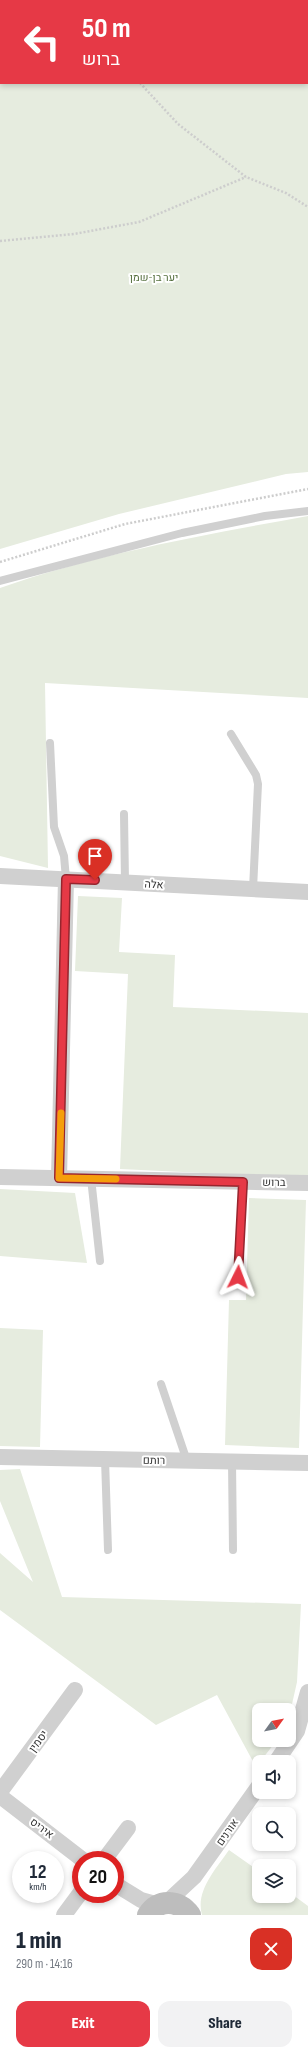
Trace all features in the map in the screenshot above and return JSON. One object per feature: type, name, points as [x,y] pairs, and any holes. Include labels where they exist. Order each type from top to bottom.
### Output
[{"type":"street","name":"אלה","points":[[0,876],[308,892]]},
{"type":"street","points":[[59,1178],[66,879]]},
{"type":"street","name":"ברוש","points":[[0,1177],[308,1183]]},
{"type":"street","name":"רותם","points":[[0,1457],[308,1463]]},
{"type":"street","name":"יסמין","points":[[0,1792],[75,1690]]},
{"type":"street","points":[[281,1755],[297,1731],[308,1692]]},
{"type":"street","name":"איריס","points":[[0,1796],[72,1851]]},
{"type":"street","name":"אורנים","points":[[154,1909],[194,1877],[252,1796]]},
{"type":"street","points":[[111,1851],[128,1828]]},
{"type":"street","name":"אורנים","points":[[190,1915],[189,1893],[194,1877]]},
{"type":"street","points":[[124,1891],[148,1903],[154,1909],[180,1905],[190,1915]]},
{"type":"street","points":[[64,1915],[73,1903]]},
{"type":"lane","points":[[0,581],[182,533],[265,516],[308,511]]},
{"type":"lane","points":[[231,734],[256,774],[258,784],[253,889]]},
{"type":"lane","points":[[50,743],[54,827],[64,856],[66,879]]},
{"type":"lane","points":[[124,814],[125,882]]},
{"type":"lane","points":[[91,1178],[100,1261]]},
{"type":"lane","points":[[238,1277],[243,1182]]},
{"type":"lane","points":[[161,1384],[187,1461]]},
{"type":"lane","points":[[105,1459],[108,1550]]},
{"type":"lane","points":[[232,1461],[233,1550]]},
{"type":"path","points":[[141,84],[178,124],[246,177],[286,193],[308,207]]},
{"type":"path","points":[[0,241],[74,234],[139,222],[246,177]]},
{"type":"path","points":[[303,203],[308,202]]},
{"type":"path","points":[[0,562],[125,524],[308,489]]},
{"type":"green space","name":"יער בן-שמן","points":[[0,84],[308,84],[308,472],[286,474],[119,514],[0,549]]},
{"type":"green space","points":[[308,516],[308,698],[45,683],[48,868],[0,856],[0,588],[76,565],[152,546]]},
{"type":"green space","points":[[78,896],[122,898],[119,952],[175,955],[173,1007],[308,1013],[308,1178],[120,1169],[128,974],[75,971]]},
{"type":"green space","points":[[0,1189],[75,1193],[87,1263],[0,1256]]},
{"type":"green space","points":[[249,1198],[306,1200],[299,1448],[225,1445],[229,1300],[246,1300]]},
{"type":"green space","points":[[0,1328],[43,1330],[40,1447],[0,1446]]},
{"type":"green space","points":[[20,1469],[62,1597],[301,1604],[297,1682],[292,1703],[252,1703],[252,1747],[272,1747],[265,1755],[252,1755],[252,1760],[217,1695],[156,1725],[0,1610],[0,1553],[33,1582],[0,1501],[0,1470]]},
{"type":"green space","points":[[229,1850],[252,1866],[252,1903],[296,1903],[296,1897],[308,1906],[308,1915],[202,1915],[201,1897],[213,1873]]},
{"type":"slow traffic","points":[[61,1113],[59,1178],[116,1179]]},
{"type":"route","points":[[95,880],[66,879],[59,1178],[243,1182],[238,1277]]}]
